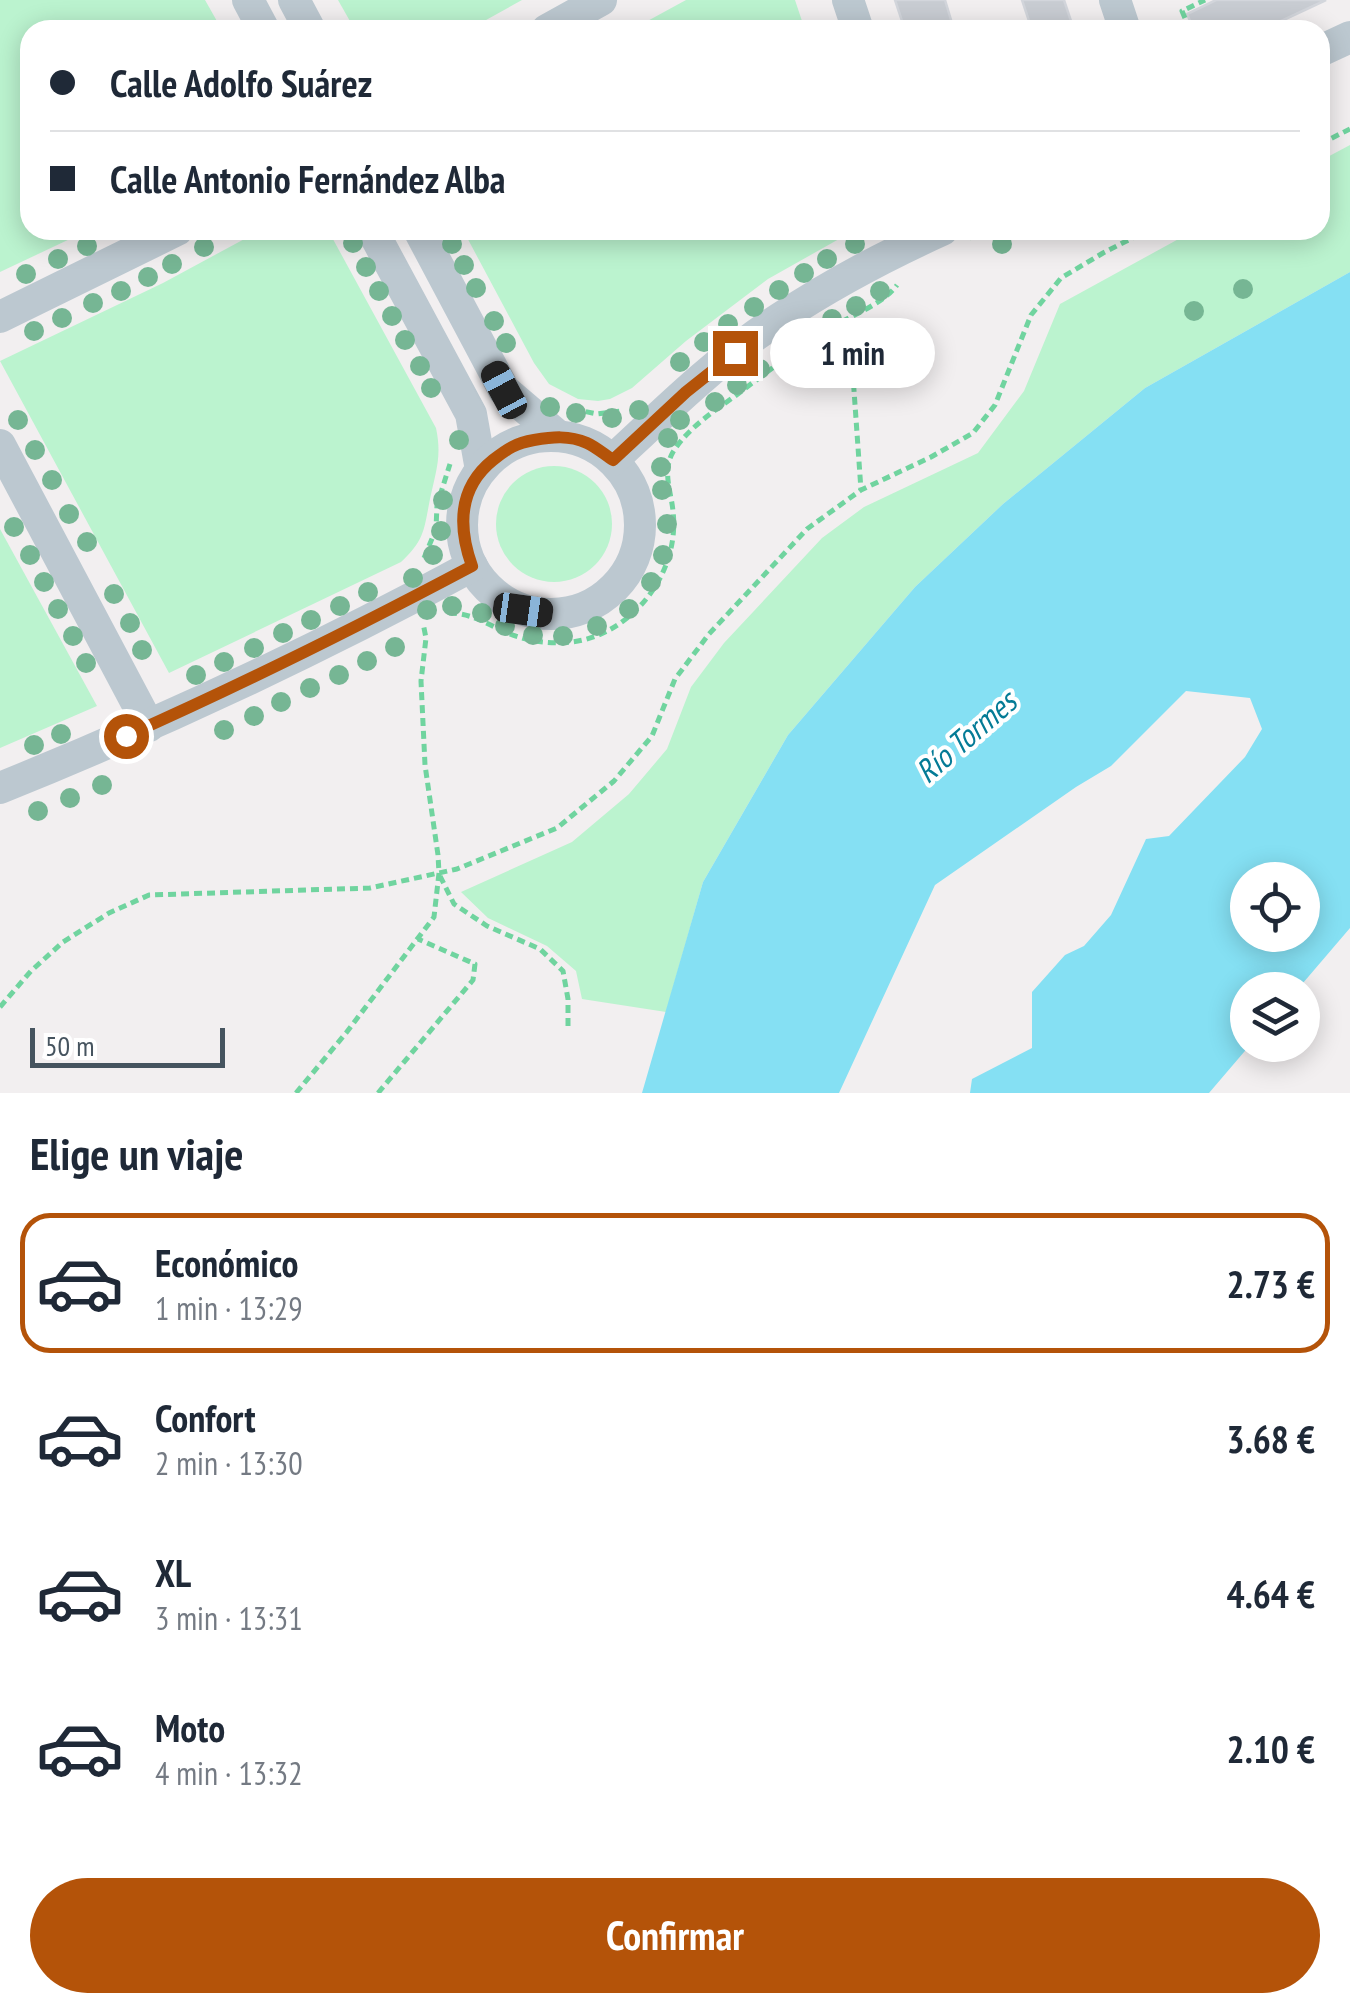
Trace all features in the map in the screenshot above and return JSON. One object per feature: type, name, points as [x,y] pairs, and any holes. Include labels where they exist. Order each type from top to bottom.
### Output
[{"type":"street","points":[[565,20],[601,0]]},
{"type":"street","points":[[0,316],[156,240]]},
{"type":"street","points":[[377,240],[471,414],[468,492],[462,516],[463,542],[472,566],[493,593],[523,610],[557,614],[590,606],[618,585],[636,556],[641,522],[634,488],[613,460],[562,422],[504,390],[424,240]]},
{"type":"street","points":[[613,460],[687,412],[778,320],[917,240]]},
{"type":"street","points":[[467,464],[562,422]]},
{"type":"street","points":[[0,445],[149,726]]},
{"type":"street","points":[[0,788],[422,612],[472,566]]},
{"type":"path","points":[[1186,20],[1182,11],[1205,0]]},
{"type":"path","points":[[0,1007],[63,942],[109,913],[149,895],[370,888],[457,869],[556,828],[614,781],[652,736],[676,678],[709,634],[807,529],[862,490],[973,433],[995,405],[1031,315],[1061,278],[1128,240]]},
{"type":"path","points":[[422,612],[466,614],[526,640],[550,643],[596,636],[618,625],[653,590],[668,562],[674,522],[667,470],[670,456],[684,437],[687,412],[789,356],[889,294],[898,282]]},
{"type":"path","points":[[849,317],[862,490]]},
{"type":"path","points":[[562,422],[628,410]]},
{"type":"path","points":[[296,1093],[434,917],[439,873],[425,765],[422,681],[426,638],[422,612],[402,588],[404,579],[420,567],[429,551],[436,529],[437,505],[467,464]]},
{"type":"path","points":[[439,873],[454,904],[487,926],[540,950],[563,971],[568,1029]]},
{"type":"path","points":[[378,1093],[473,980],[475,964],[417,939]]},
{"type":"green space","points":[[0,0],[205,0],[216,20],[20,20],[20,240],[68,240],[0,272]]},
{"type":"green space","points":[[338,0],[522,0],[486,20],[349,20]]},
{"type":"green space","points":[[686,0],[795,0],[802,20],[649,20]]},
{"type":"green space","points":[[1350,145],[1350,272],[1145,388],[1003,504],[915,587],[788,735],[703,882],[666,1012],[582,999],[576,971],[547,946],[488,918],[461,892],[572,842],[629,794],[667,749],[691,687],[724,643],[822,538],[864,507],[978,453],[1024,391],[1060,304],[1177,240],[1330,240],[1330,156]]},
{"type":"green space","points":[[243,240],[333,240],[436,428],[438,447],[422,534],[401,562],[169,673],[0,361]]},
{"type":"green space","points":[[468,240],[837,240],[768,279],[632,388],[610,399],[578,399],[549,384]]},
{"type":"green space","points":[[554,466],[576,470],[595,483],[608,502],[612,524],[608,546],[595,565],[576,578],[554,582],[532,578],[513,565],[500,546],[496,524],[500,502],[513,483],[532,470]]},
{"type":"green space","points":[[0,529],[97,706],[0,748]]},
{"type":"water","name":"Río Tormes","points":[[1350,272],[1350,928],[1312,972],[1230,972],[1230,1062],[1235,1062],[1209,1093],[970,1093],[972,1079],[1032,1048],[1032,992],[1065,955],[1084,946],[1111,915],[1146,839],[1169,836],[1245,757],[1262,729],[1250,698],[1186,691],[1111,766],[935,885],[839,1093],[642,1093],[703,882],[788,735],[915,587],[1003,504],[1145,388]]},
{"type":"building","points":[[895,0],[945,0],[951,20],[902,20]]},
{"type":"building","points":[[1022,0],[1064,0],[1071,20],[1029,20]]},
{"type":"building","points":[[1216,0],[1326,0],[1283,20],[1190,20],[1187,14]]},
{"type":"route","points":[[126,736],[194,706],[472,566],[463,542],[462,516],[468,492],[481,470],[515,443],[558,436],[588,443],[613,460],[735,353]]}]
